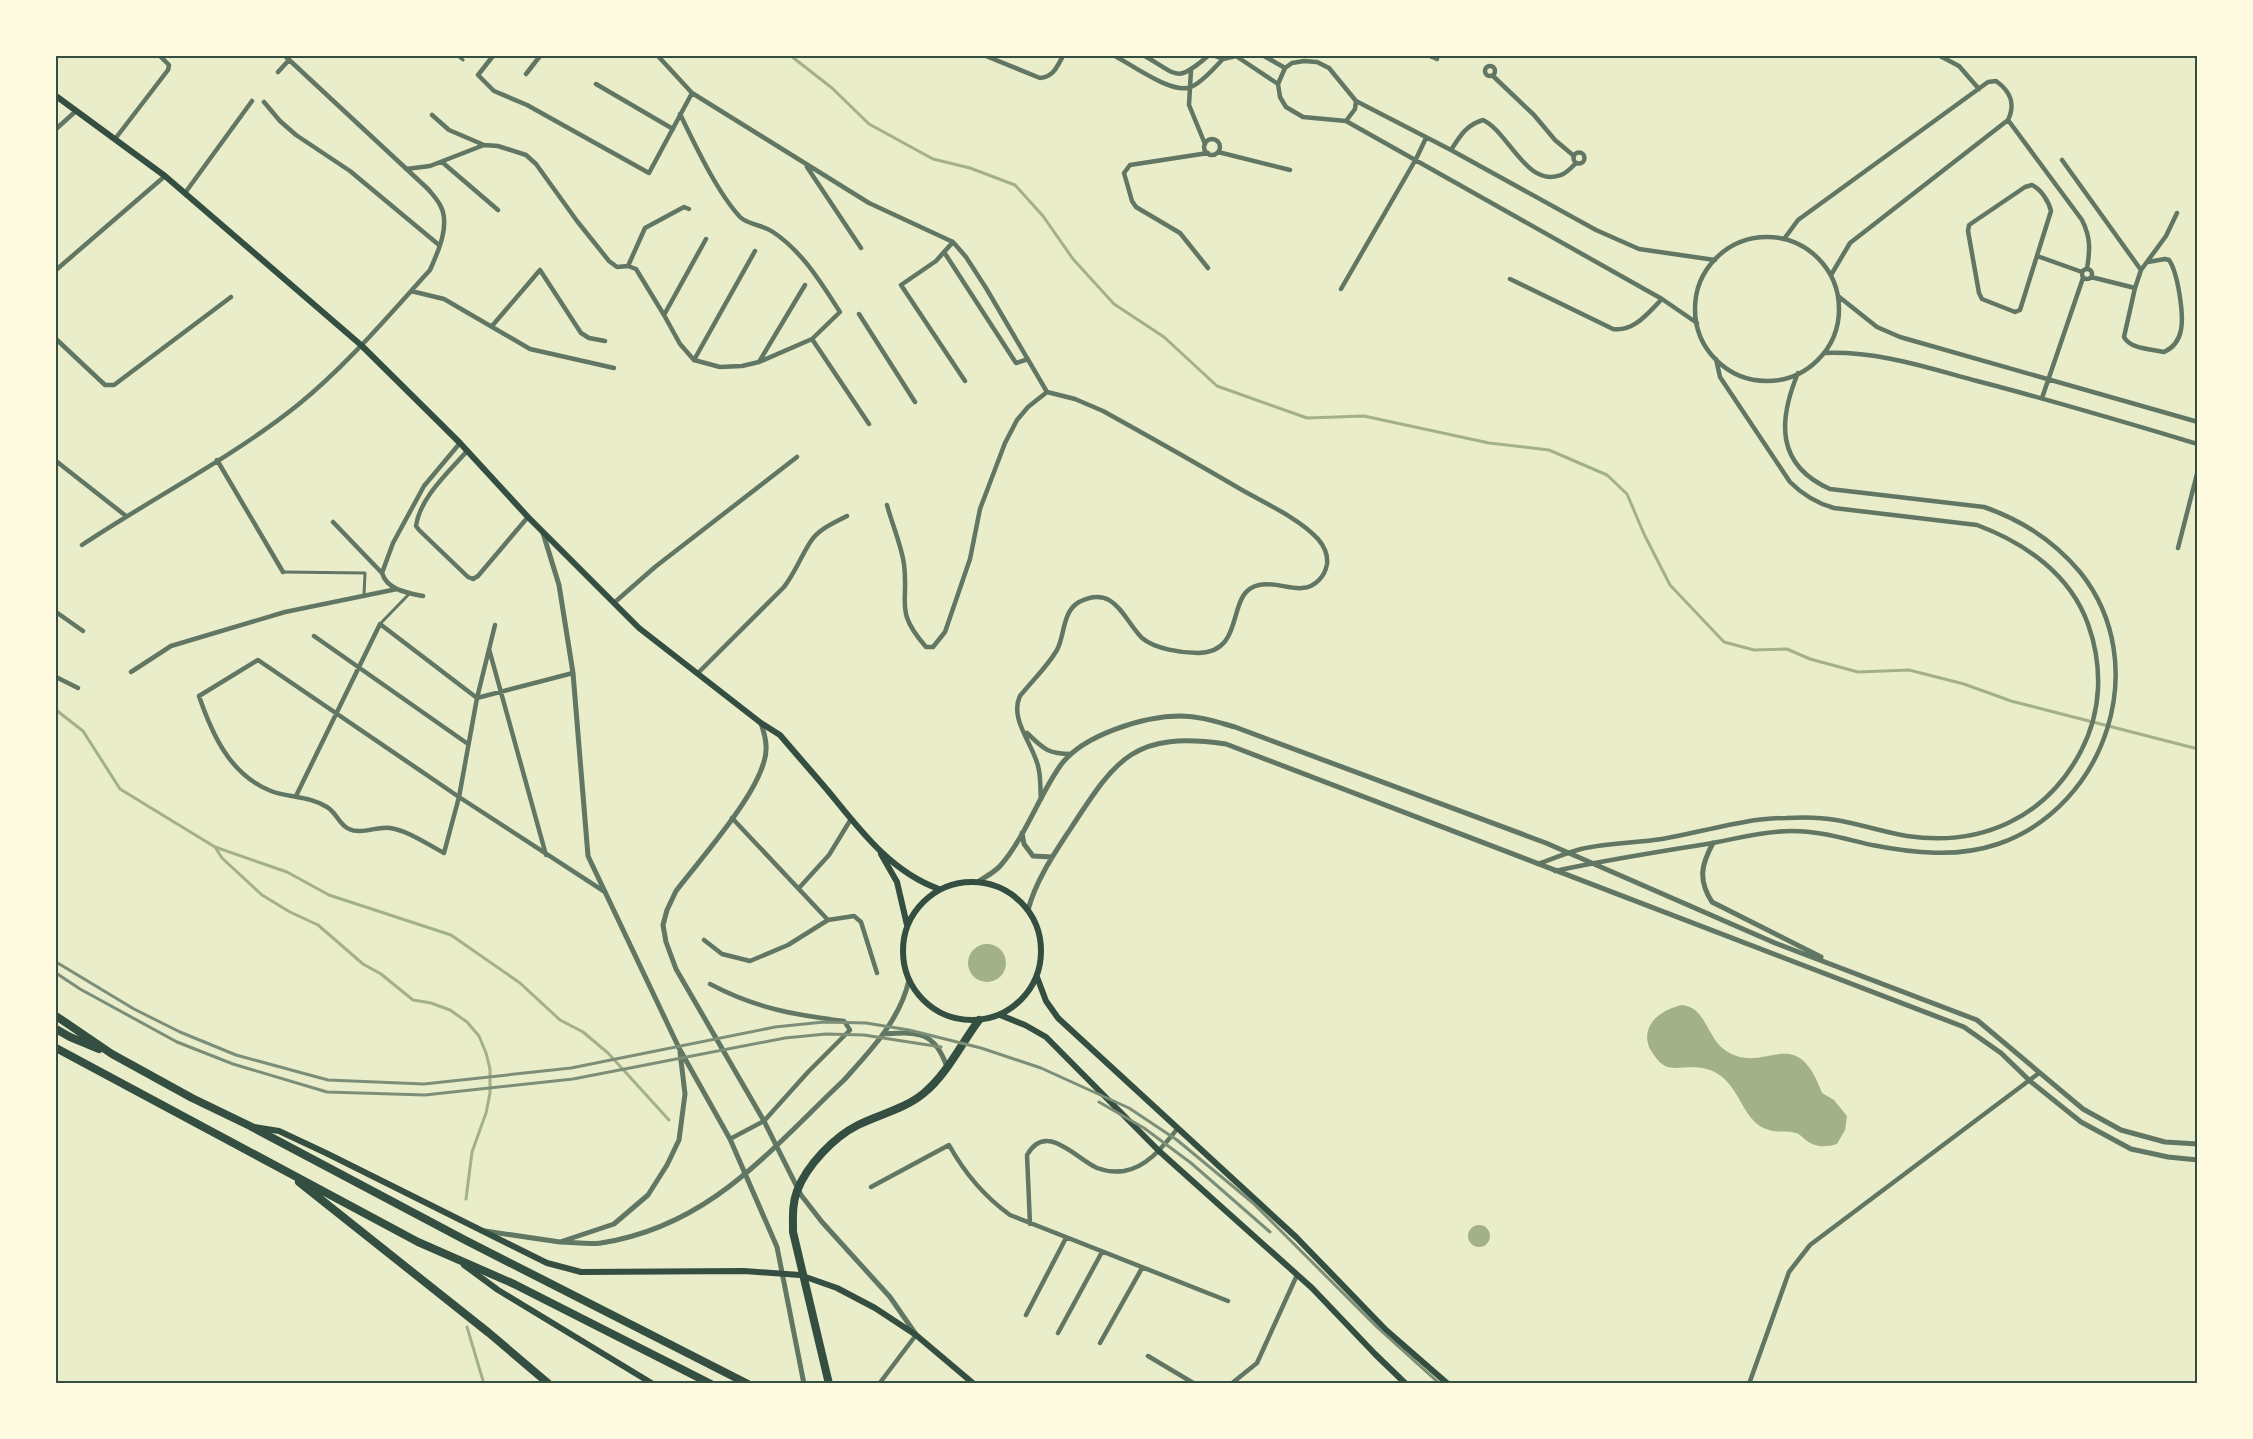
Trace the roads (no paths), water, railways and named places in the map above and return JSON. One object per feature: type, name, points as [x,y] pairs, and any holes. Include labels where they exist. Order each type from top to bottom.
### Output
[{"type":"highway","points":[[56,1016],[112,1054],[192,1098],[250,1126],[465,1240],[748,1383]]},
{"type":"highway","points":[[829,1383],[793,1232],[793,1209],[797,1190],[815,1161],[837,1138],[859,1125],[893,1112],[922,1095],[935,1083],[979,1020]]},
{"type":"highway","points":[[56,1029],[70,1038],[112,1054]]},
{"type":"highway","points":[[56,1048],[418,1242],[514,1284],[711,1383]]},
{"type":"highway","points":[[284,1170],[549,1383]]},
{"type":"main road","points":[[56,96],[165,176],[361,345],[460,443],[528,517],[647,635],[761,723],[780,735],[879,850],[907,873],[924,884],[939,889]]},
{"type":"main road","points":[[879,850],[897,882],[907,926],[903,953],[909,980],[921,998],[938,1011],[958,1019],[979,1020],[1000,1015],[1022,1000],[1037,977],[1041,960],[1041,942],[1037,925],[1028,910],[1007,890],[979,881],[959,882],[939,889],[920,905],[907,926]]},
{"type":"main road","points":[[1037,977],[1046,1001],[1058,1018],[1296,1237],[1386,1330],[1448,1383]]},
{"type":"main road","points":[[1000,1015],[1025,1024],[1046,1037],[1159,1151],[1297,1275],[1406,1383]]},
{"type":"main road","points":[[250,1126],[279,1131],[546,1263],[580,1272],[744,1271],[800,1275],[837,1288],[875,1308],[916,1335],[974,1383]]},
{"type":"main road","points":[[459,1261],[498,1290],[653,1383]]},
{"type":"street","points":[[115,139],[168,70],[169,65],[159,56]]},
{"type":"street","points":[[459,56],[463,60]]},
{"type":"street","points":[[493,56],[478,75],[494,92],[526,105],[649,173],[692,93]]},
{"type":"street","points":[[526,74],[540,56]]},
{"type":"street","points":[[658,56],[692,93],[806,165],[891,215],[953,242],[971,265],[1047,392],[1075,399],[1103,411],[1271,506],[1317,538],[1324,548],[1327,568],[1322,576],[1308,587],[1299,589],[1266,583],[1248,590],[1242,596],[1232,631],[1226,642],[1208,652],[1183,652],[1153,645],[1143,638],[1122,610],[1112,601],[1101,597],[1080,602],[1072,607],[1058,649],[1016,704],[1016,713],[1038,766],[1041,799]]},
{"type":"street","points":[[986,56],[1040,78],[1054,73],[1064,56]]},
{"type":"street","points":[[1115,56],[1170,86],[1182,90],[1190,88],[1223,59],[1236,56],[1278,84]]},
{"type":"street","points":[[1145,56],[1175,74],[1185,74],[1208,56]]},
{"type":"street","points":[[1215,56],[1223,59]]},
{"type":"street","points":[[1264,56],[1285,68]]},
{"type":"street","points":[[1430,56],[1437,59]]},
{"type":"street","points":[[1940,56],[1959,66],[1979,89]]},
{"type":"street","points":[[82,545],[255,437],[301,402],[361,345],[429,270],[439,245],[444,219],[441,206],[428,189],[287,58],[278,72]]},
{"type":"street","points":[[1697,323],[1662,299],[1346,121],[1303,117],[1295,113],[1280,97],[1278,84],[1285,68],[1292,63],[1317,62],[1329,68],[1356,101],[1451,150],[1596,230],[1639,249],[1714,260]]},
{"type":"street","points":[[1191,70],[1189,105],[1208,153]]},
{"type":"street","points":[[1493,76],[1534,115],[1555,141],[1574,156],[1576,163]]},
{"type":"street","points":[[1784,239],[1798,220],[1988,82],[1996,81],[2007,91],[2012,103],[2012,112],[2008,120],[1850,243],[1831,276]]},
{"type":"street","points":[[596,84],[673,129]]},
{"type":"street","points":[[185,194],[252,101]]},
{"type":"street","points":[[1346,121],[1355,109],[1356,101]]},
{"type":"street","points":[[264,102],[296,135],[350,171],[439,245]]},
{"type":"street","points":[[56,129],[76,111]]},
{"type":"street","points":[[432,115],[449,129],[484,145],[526,155],[536,164],[609,261],[617,267],[628,266],[636,269],[680,344],[694,360],[720,367],[759,363],[812,339],[840,312],[814,270],[782,239],[771,231],[742,219],[710,171],[680,114]]},
{"type":"street","points":[[1451,150],[1472,123],[1484,120],[1492,124],[1531,170],[1548,177],[1562,174],[1576,163],[1584,161],[1583,155],[1579,153],[1574,156]]},
{"type":"street","points":[[2008,120],[2082,220],[2089,234],[2091,247],[2042,398]]},
{"type":"street","points":[[1341,289],[1426,138]]},
{"type":"street","points":[[1205,144],[1210,139],[1216,140],[1220,146],[1218,152]]},
{"type":"street","points":[[406,169],[430,166],[484,145]]},
{"type":"street","points":[[1208,268],[1180,233],[1136,207],[1124,173],[1130,165],[1218,152],[1290,170]]},
{"type":"street","points":[[2062,160],[2141,270]]},
{"type":"street","points":[[442,162],[498,210]]},
{"type":"street","points":[[806,165],[861,248]]},
{"type":"street","points":[[56,270],[165,176]]},
{"type":"street","points":[[2032,185],[2050,205],[2051,211],[2037,256],[2020,310],[2015,312],[1982,299],[1968,231],[1969,225],[2025,187],[2032,185]]},
{"type":"street","points":[[628,266],[645,228],[684,207],[689,209]]},
{"type":"street","points":[[2148,262],[2169,260],[2176,274],[2182,322],[2181,333],[2175,344],[2164,352],[2132,345],[2126,342],[2124,337],[2141,270],[2166,236],[2178,213]]},
{"type":"street","points":[[1763,237],[1784,239],[1808,250],[1819,259],[1831,276],[1838,295],[1837,326],[1824,353],[1810,368],[1771,381],[1751,379],[1732,372],[1716,359],[1704,342],[1697,323],[1696,302],[1700,282],[1714,260],[1725,250],[1743,241],[1763,237]]},
{"type":"street","points":[[664,315],[706,239]]},
{"type":"street","points":[[953,242],[936,261],[901,285],[965,381]]},
{"type":"street","points":[[694,360],[756,251]]},
{"type":"street","points":[[944,252],[1017,363],[1028,359]]},
{"type":"street","points":[[2037,256],[2084,273],[2092,273],[2091,277]]},
{"type":"street","points":[[492,326],[540,270],[581,333],[589,338],[605,341]]},
{"type":"street","points":[[2084,273],[2086,280],[2091,277],[2135,288]]},
{"type":"street","points":[[1510,279],[1613,329],[1622,330],[1635,324],[1662,299]]},
{"type":"street","points":[[759,363],[805,285]]},
{"type":"street","points":[[411,291],[444,299],[492,326],[521,346],[614,369]]},
{"type":"street","points":[[1838,295],[1877,327],[1900,337],[2198,422]]},
{"type":"street","points":[[56,339],[105,385],[114,385],[231,297]]},
{"type":"street","points":[[859,314],[915,402]]},
{"type":"street","points":[[812,339],[869,424]]},
{"type":"street","points":[[1824,353],[1852,352],[1888,357],[2042,398],[2198,444]]},
{"type":"street","points":[[1538,864],[1582,849],[1661,839],[1784,818],[1836,820],[1917,837],[1969,836],[2031,811],[2054,793],[2072,769],[2085,744],[2096,711],[2099,676],[2095,644],[2084,614],[2066,583],[2041,558],[1997,532],[1977,525],[1834,508],[1817,503],[1801,493],[1790,482],[1720,377],[1716,359]]},
{"type":"street","points":[[1556,871],[1591,863],[1790,831],[1834,835],[1910,852],[1944,853],[1973,850],[2020,835],[2062,805],[2083,780],[2101,750],[2113,710],[2115,675],[2111,639],[2101,608],[2081,573],[2052,543],[2007,515],[1984,507],[1830,489],[1809,477],[1798,466],[1789,450],[1784,431],[1784,414],[1798,373]]},
{"type":"street","points":[[887,505],[904,562],[904,612],[907,622],[926,647],[933,647],[945,632],[970,559],[980,509],[1005,443],[1017,420],[1028,407],[1047,392]]},
{"type":"street","points":[[382,573],[393,543],[424,486],[460,443]]},
{"type":"street","points":[[467,451],[425,503],[417,521],[416,526],[419,530],[468,577],[473,579],[528,517]]},
{"type":"street","points":[[615,602],[682,546],[797,457]]},
{"type":"street","points":[[56,460],[126,516]]},
{"type":"street","points":[[217,460],[284,572],[365,573],[364,597]]},
{"type":"street","points":[[2178,548],[2198,470]]},
{"type":"street","points":[[698,673],[784,587],[794,575],[811,540],[826,527],[847,516]]},
{"type":"street","points":[[333,522],[382,573],[388,584],[397,589],[423,596]]},
{"type":"street","points":[[543,532],[560,585],[573,673],[588,856],[679,1048],[730,1139],[777,1247],[804,1383]]},
{"type":"street","points":[[131,672],[171,646],[285,612],[397,589]]},
{"type":"street","points":[[296,796],[380,624],[410,593]]},
{"type":"street","points":[[56,612],[83,631]]},
{"type":"street","points":[[380,624],[477,698]]},
{"type":"street","points":[[495,625],[477,698],[459,797],[444,853],[404,832],[390,828],[356,831],[348,829],[327,807],[296,796],[272,791],[257,784],[235,766],[217,742],[199,696],[258,660],[459,797],[605,892]]},
{"type":"street","points":[[314,636],[468,744]]},
{"type":"street","points":[[489,648],[546,855]]},
{"type":"street","points":[[477,698],[573,673]]},
{"type":"street","points":[[56,677],[78,688]]},
{"type":"street","points":[[979,881],[1002,864],[1061,764],[1071,754],[1124,726],[1180,716],[1208,719],[1235,727],[1568,853],[1775,943],[1977,1020],[2083,1108],[2121,1130],[2165,1142],[2198,1144]]},
{"type":"street","points":[[761,723],[767,747],[763,769],[752,792],[676,891],[663,925],[666,942],[676,969],[764,1121],[801,1195],[829,1231],[890,1296],[916,1335],[879,1383]]},
{"type":"street","points":[[1024,732],[1046,751],[1071,754]]},
{"type":"street","points":[[1028,910],[1035,888],[1052,857],[1096,788],[1120,762],[1144,748],[1166,741],[1192,739],[1226,744],[1964,1027],[2001,1053],[2030,1081],[2080,1122],[2131,1149],[2198,1160]]},
{"type":"street","points":[[732,818],[828,920]]},
{"type":"street","points":[[799,888],[829,855],[851,819]]},
{"type":"street","points":[[1022,833],[1024,844],[1033,856],[1052,857]]},
{"type":"street","points":[[1713,843],[1705,857],[1701,878],[1712,902],[1841,968]]},
{"type":"street","points":[[704,940],[722,954],[750,961],[767,956],[788,945],[828,920],[854,916],[861,922],[877,973]]},
{"type":"street","points":[[485,1231],[560,1242],[600,1244],[670,1224],[692,1213],[727,1190],[844,1080],[883,1034],[898,1012],[909,980]]},
{"type":"street","points":[[710,984],[754,1005],[783,1013],[844,1021],[850,1030],[764,1121],[730,1139]]},
{"type":"street","points":[[883,1034],[918,1033],[929,1036],[942,1052],[947,1067]]},
{"type":"street","points":[[560,1242],[614,1224],[648,1194],[667,1165],[679,1140],[685,1094],[679,1048]]},
{"type":"street","points":[[1749,1383],[1789,1272],[1810,1245],[2039,1073]]},
{"type":"street","points":[[1030,1224],[1027,1155],[1032,1146],[1049,1140],[1097,1168],[1125,1171],[1142,1164],[1159,1151],[1179,1128]]},
{"type":"street","points":[[871,1187],[949,1145],[961,1166],[998,1206],[1010,1215],[1228,1301]]},
{"type":"street","points":[[1026,1314],[1066,1238]]},
{"type":"street","points":[[1058,1334],[1102,1252]]},
{"type":"street","points":[[1100,1343],[1142,1268]]},
{"type":"street","points":[[1231,1383],[1257,1363],[1297,1275]]},
{"type":"street","points":[[1148,1356],[1195,1383]]},
{"type":"waterway","points":[[791,56],[832,88],[869,124],[933,159],[970,168],[1015,185],[1043,216],[1073,259],[1114,304],[1164,337],[1217,386],[1307,418],[1364,416],[1489,443],[1549,450],[1607,475],[1627,494],[1670,585],[1724,642],[1754,650],[1787,649],[1810,659],[1858,672],[1909,670],[1964,684],[2011,701],[2198,749]]},
{"type":"waterway","points":[[56,710],[83,731],[120,789],[215,847],[287,872],[329,895],[451,935],[520,983],[560,1020],[583,1032],[608,1053],[669,1120]]},
{"type":"waterway","points":[[215,847],[222,858],[262,895],[318,925],[363,964],[381,974],[413,1000],[431,1003],[450,1010],[467,1022],[479,1036],[490,1069],[490,1093],[486,1113],[472,1152],[466,1199]]},
{"type":"waterway","points":[[467,1327],[484,1384]]},
{"type":"railway","points":[[56,962],[134,1009],[180,1032],[236,1055],[328,1080],[424,1084],[571,1068],[775,1027],[824,1022],[866,1023],[909,1030],[981,1048],[1041,1068],[1129,1108],[1177,1140],[1253,1203],[1378,1328],[1440,1384]]},
{"type":"railway","points":[[56,973],[80,989],[177,1042],[233,1064],[327,1092],[425,1095],[573,1079],[785,1038],[826,1034],[864,1035],[941,1047]]},
{"type":"railway","points":[[1099,1102],[1144,1128],[1191,1163],[1270,1232]]}]
